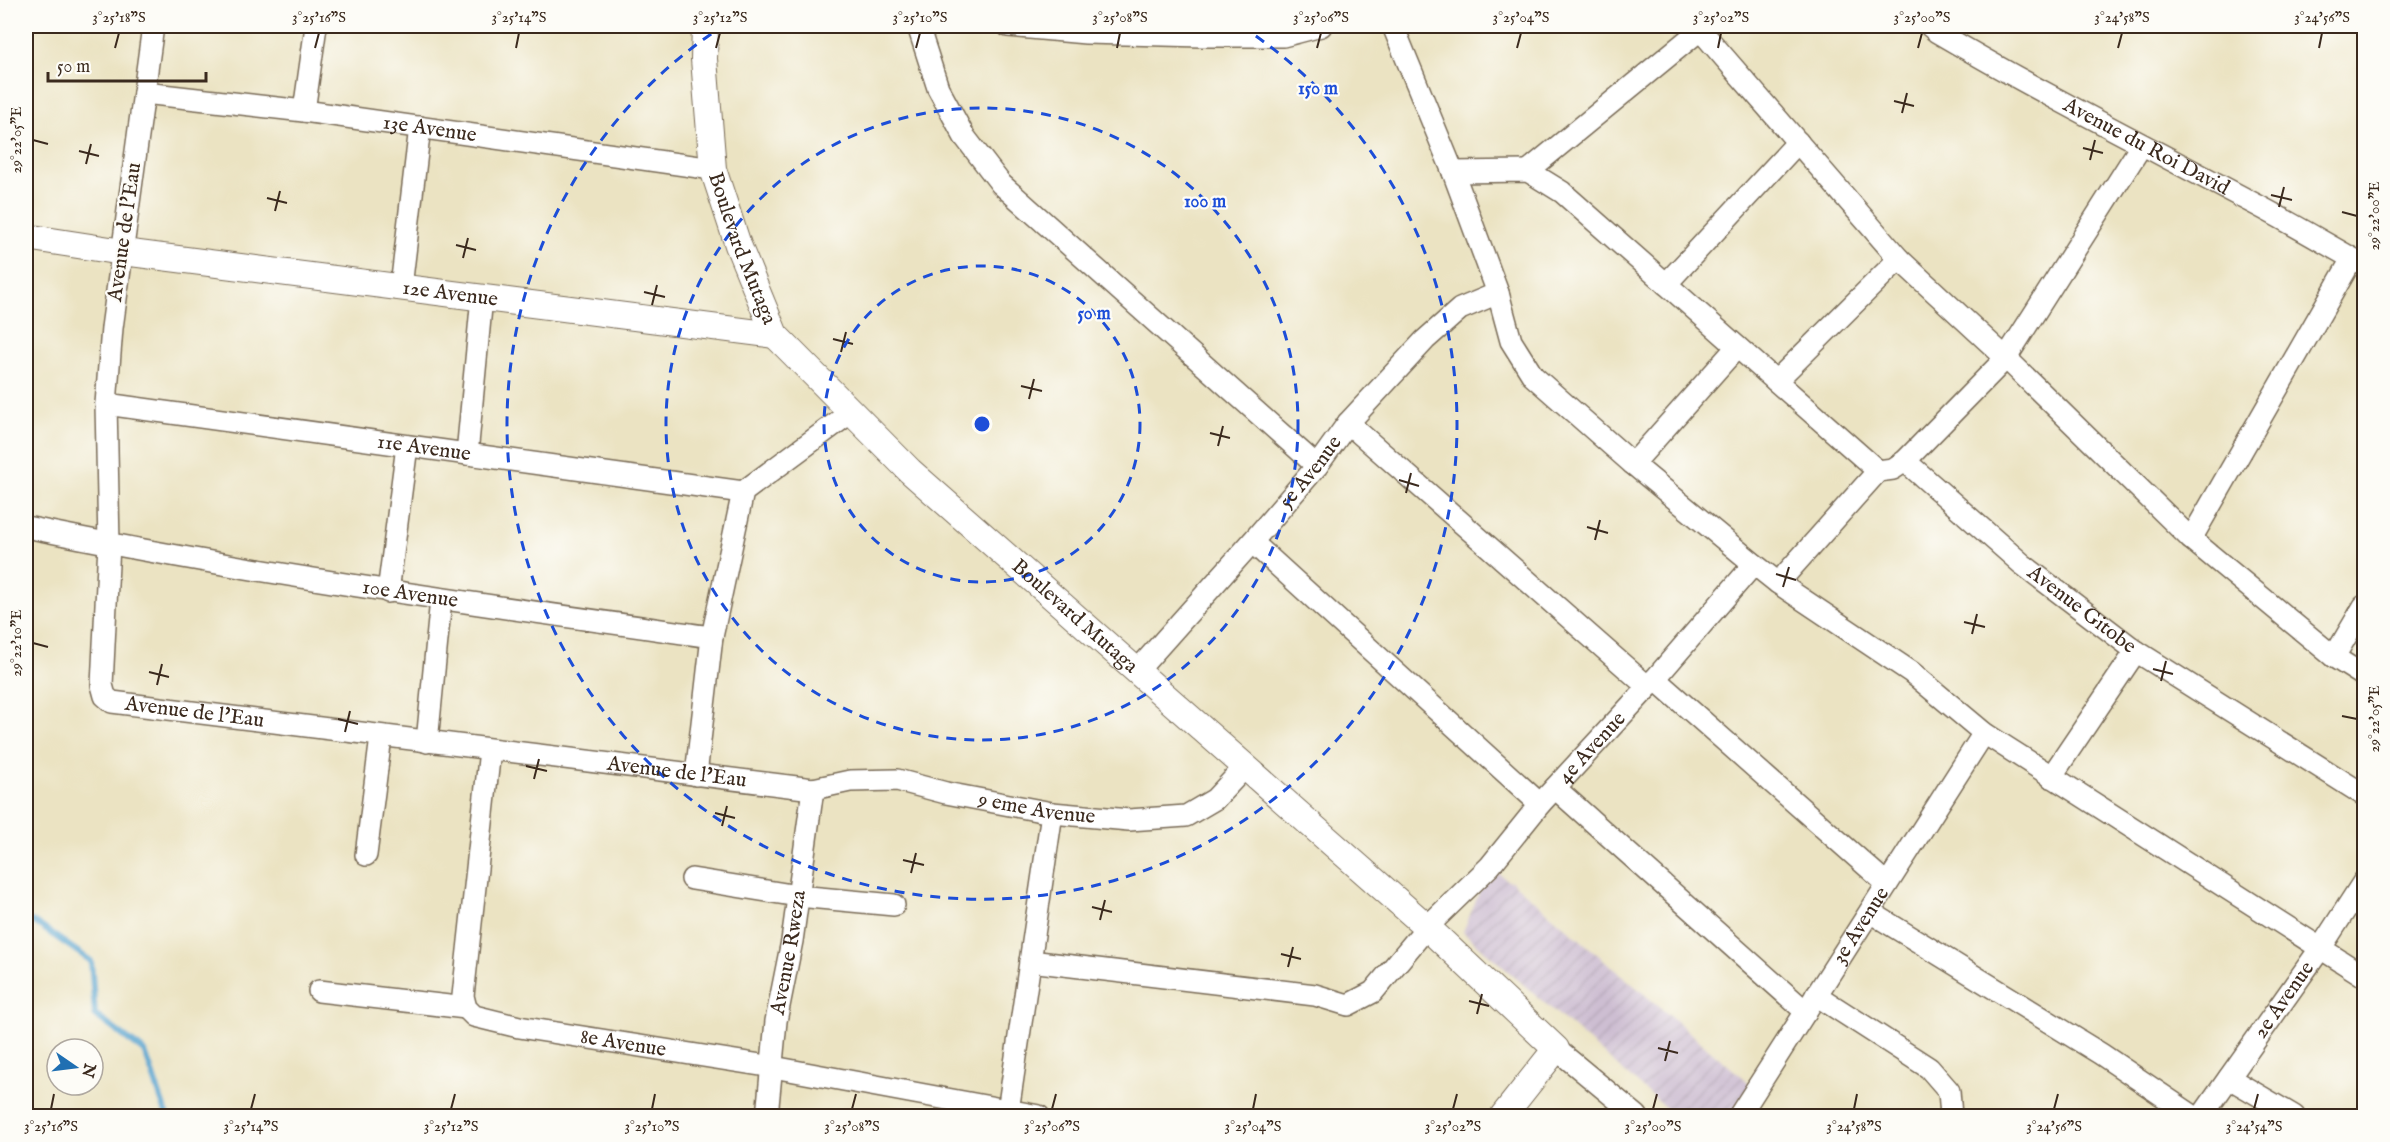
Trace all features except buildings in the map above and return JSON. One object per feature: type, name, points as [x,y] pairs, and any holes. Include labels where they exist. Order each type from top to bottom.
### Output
[{"type":"street","name":"Avenue de l'Eau","points":[[153,26],[112,328],[106,404],[109,544],[102,685],[105,696],[112,702],[813,789]]},
{"type":"street","points":[[304,111],[316,26]]},
{"type":"street","name":"Boulevard Mutaga","points":[[705,26],[704,59],[713,169],[738,245],[775,335],[910,471],[1427,927],[1556,1049]]},
{"type":"street","points":[[918,26],[938,88],[964,136],[1001,184],[1317,466]]},
{"type":"street","points":[[1008,26],[1086,33],[1202,36],[1283,36],[1321,26]]},
{"type":"street","points":[[1393,26],[1453,172],[1498,293],[1511,340],[1533,376],[1633,464],[1778,583],[1911,672],[1984,733],[2320,950],[2364,976]]},
{"type":"street","name":"Avenue du Roi David","points":[[1930,26],[1987,62],[2141,146],[2250,201],[2358,262]]},
{"type":"street","points":[[1528,171],[1699,28],[1899,259],[2006,358],[2102,454],[2191,538],[2334,657],[2364,676]]},
{"type":"street","name":"13e Avenue","points":[[144,93],[304,111],[713,169]]},
{"type":"street","points":[[401,287],[420,128]]},
{"type":"street","points":[[1666,284],[1798,142]]},
{"type":"street","points":[[1778,583],[1878,471],[1893,469],[1905,461],[2006,358],[2141,146]]},
{"type":"street","points":[[1453,172],[1528,171],[1562,192],[1878,471]]},
{"type":"street","name":"12e Avenue","points":[[26,237],[123,252],[775,335]]},
{"type":"street","points":[[1776,381],[1899,259]]},
{"type":"street","points":[[2191,538],[2358,262]]},
{"type":"street","name":"5e Avenue","points":[[1137,671],[1317,466],[1348,423],[1425,340],[1460,309],[1498,293]]},
{"type":"street","points":[[467,454],[482,297]]},
{"type":"street","points":[[1633,464],[1737,347]]},
{"type":"street","name":"11e Avenue","points":[[106,404],[743,492]]},
{"type":"street","points":[[696,775],[712,637],[743,492],[851,412]]},
{"type":"street","points":[[1348,423],[1887,884]]},
{"type":"street","points":[[388,592],[407,446]]},
{"type":"street","name":"Avenue Gitobe","points":[[1905,461],[2022,564],[2136,651],[2364,795]]},
{"type":"street","name":"10e Avenue","points":[[26,527],[109,544],[388,592],[712,637]]},
{"type":"street","points":[[1252,542],[1548,796],[1811,1003],[1929,1068],[1949,1091],[1952,1116]]},
{"type":"street","name":"4e Avenue","points":[[1030,961],[1316,995],[1348,1005],[1373,992],[1427,927],[1490,866],[1548,796],[1652,683],[1754,564]]},
{"type":"street","points":[[427,742],[441,599]]},
{"type":"street","points":[[2334,657],[2364,606]]},
{"type":"street","points":[[2051,777],[2136,651]]},
{"type":"street","name":"3e Avenue","points":[[1739,1116],[1984,733]]},
{"type":"street","points":[[366,855],[381,737]]},
{"type":"street","points":[[466,1008],[463,996],[465,967],[490,750]]},
{"type":"street","name":"9 eme Avenue","points":[[813,789],[850,780],[897,780],[946,793],[1052,813],[1129,820],[1186,816],[1215,799],[1245,767]]},
{"type":"street","name":"Avenue Rweza","points":[[767,1116],[776,1021],[792,941],[813,789]]},
{"type":"street","points":[[1008,1111],[1052,813]]},
{"type":"street","points":[[692,879],[798,896],[894,906]]},
{"type":"street","name":"2e Avenue","points":[[2202,1116],[2320,950],[2364,881]]},
{"type":"street","points":[[1870,912],[2101,1054],[2193,1116]]},
{"type":"street","name":"8e Avenue","points":[[319,992],[466,1008],[474,1016],[519,1027],[773,1067],[1039,1116]]},
{"type":"street","points":[[1503,1116],[1556,1049],[1638,1116]]},
{"type":"street","points":[[2229,1078],[2294,1116]]},
{"type":"shaded area","points":[[1490,866],[1509,882],[1511,881],[1756,1089],[1733,1116],[1675,1116],[1463,932]]},
{"type":"waterway","points":[[26,919],[36,923],[91,961],[95,1015],[145,1052],[167,1116]]}]
